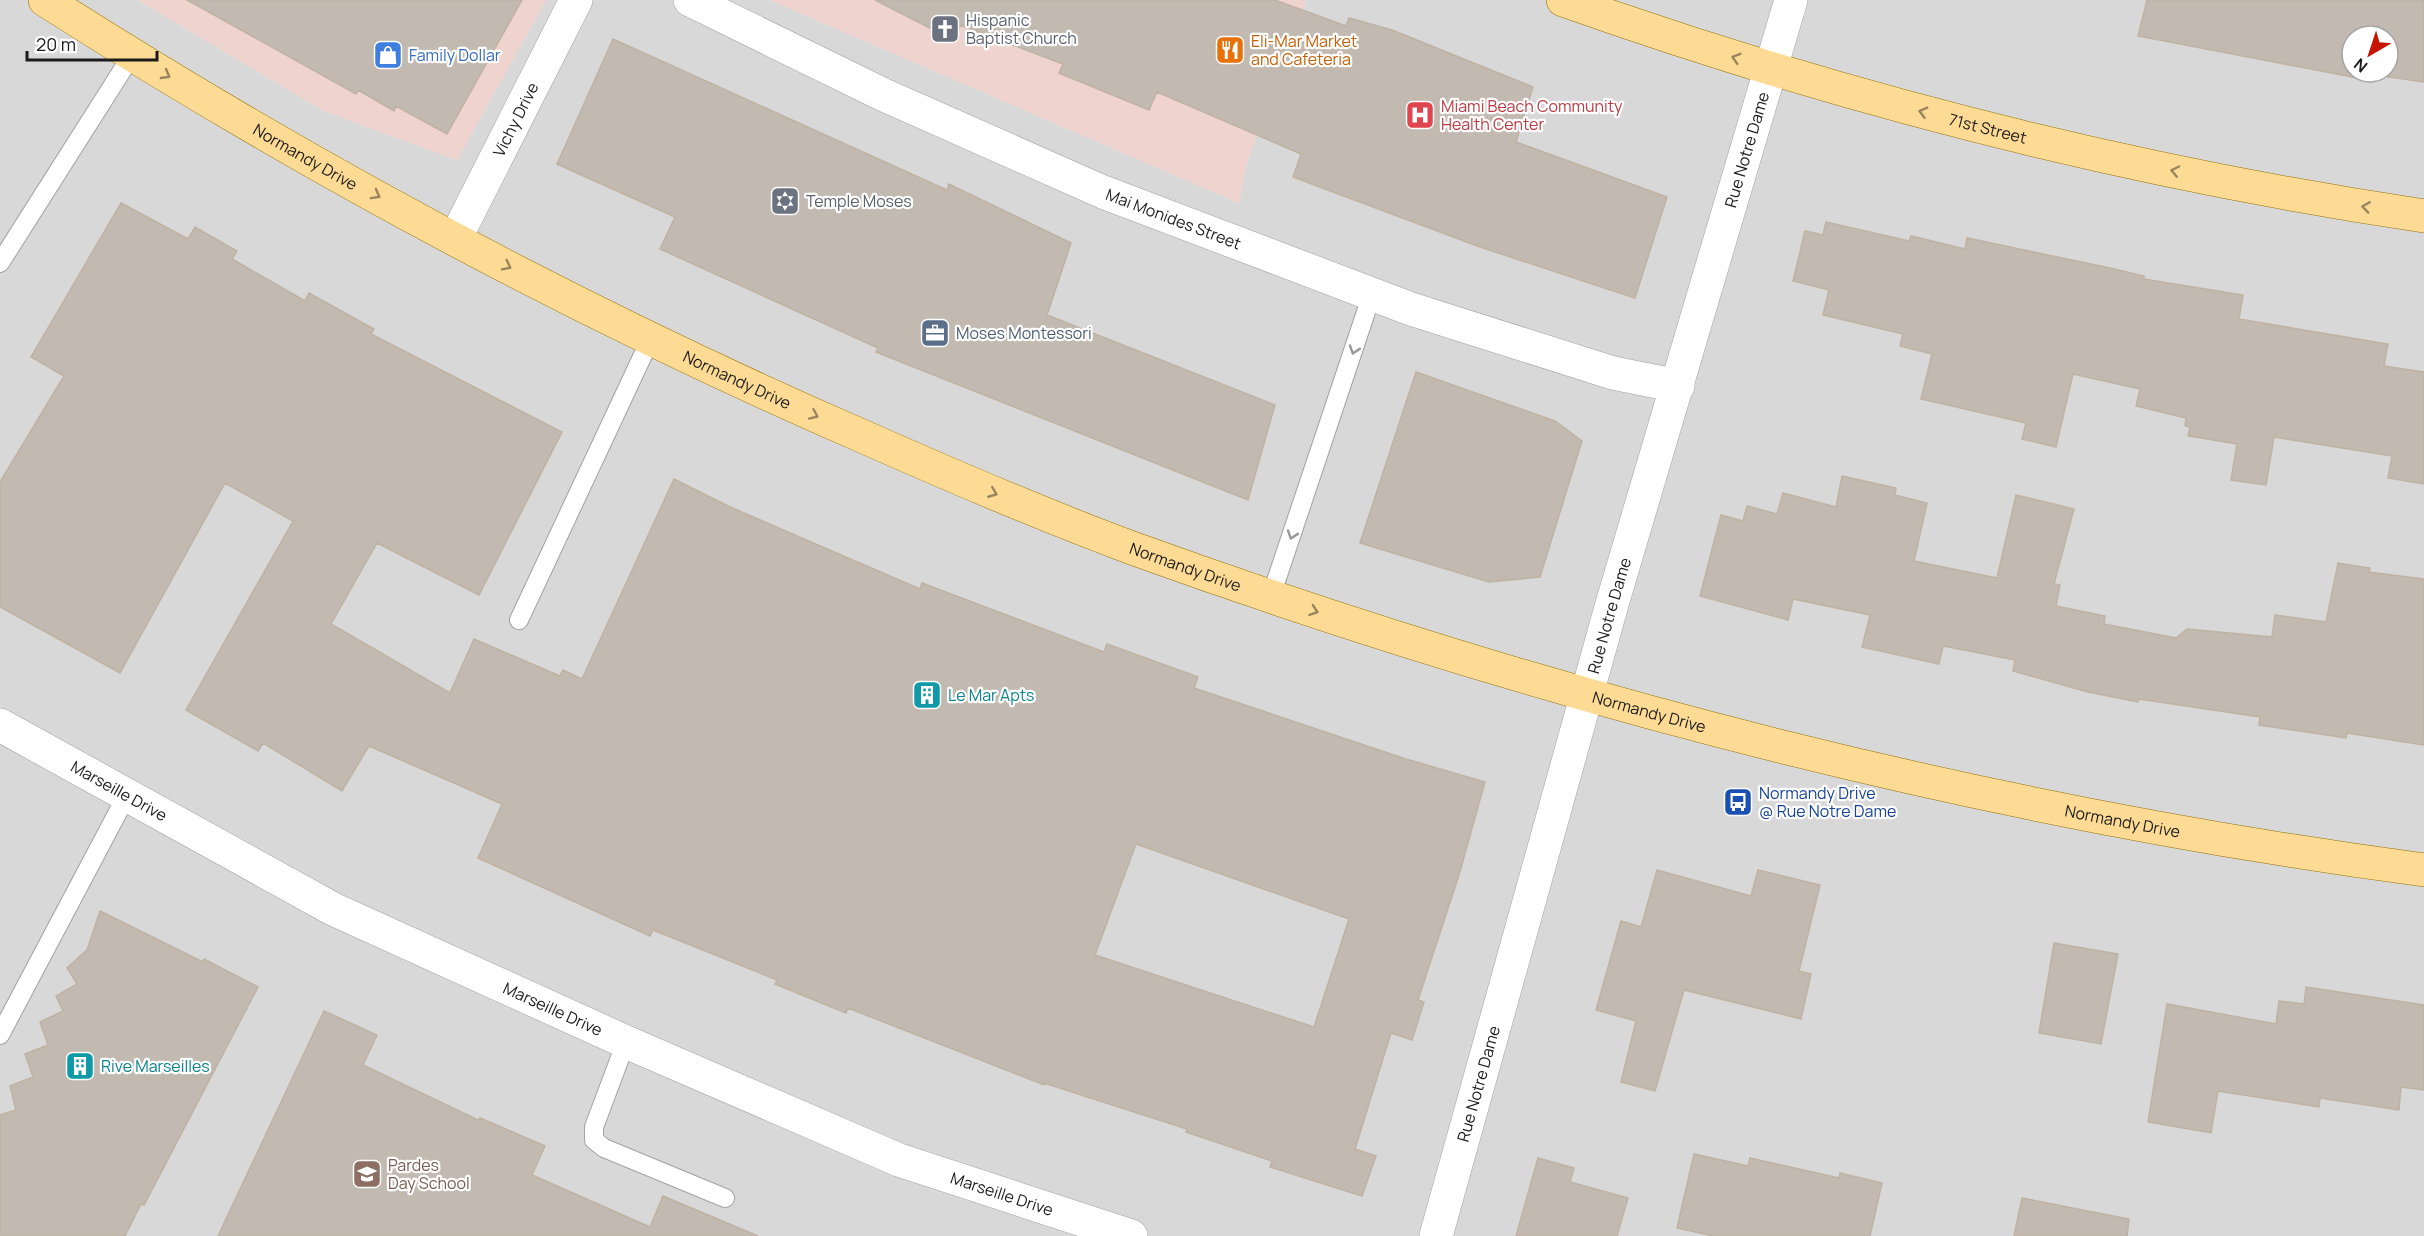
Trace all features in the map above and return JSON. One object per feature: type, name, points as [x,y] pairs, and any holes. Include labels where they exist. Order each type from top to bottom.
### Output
[{"type":"main road","name":"Normandy Drive","points":[[45,0],[132,55],[299,153],[455,239],[650,340],[973,485],[1129,546],[1392,638],[1586,696],[1821,756],[2016,801],[2215,839],[2424,870]]},
{"type":"main road","name":"71st Street","points":[[1578,3],[1769,69],[1854,94],[2012,135],[2194,175],[2424,216]]},
{"type":"street","name":"Vichy Drive","points":[[455,239],[576,0]]},
{"type":"street","name":"Mai Monides Street","points":[[690,0],[884,95],[1103,192],[1372,294],[1613,374],[1678,386]]},
{"type":"street","name":"Rue Notre Dame","points":[[1436,1236],[1586,696],[1791,0]]},
{"type":"street","name":"Marseille Drive","points":[[0,725],[333,909],[627,1042],[899,1160],[1131,1236]]},
{"type":"lane","points":[[0,263],[132,55]]},
{"type":"lane","points":[[1271,596],[1372,294]]},
{"type":"lane","points":[[519,620],[650,340]]},
{"type":"lane","points":[[0,1035],[128,795]]},
{"type":"lane","points":[[627,1042],[594,1127],[594,1140],[604,1148],[725,1198]]},
{"type":"shaded area","points":[[0,0],[138,0],[324,111],[457,160],[546,0],[770,0],[1239,203],[1247,162],[1306,0],[2424,0],[2424,1236],[0,1236]]},
{"type":"shaded area","name":"Family Dollar","points":[[138,0],[546,0],[457,160],[324,111]]},
{"type":"shaded area","points":[[770,0],[1306,0],[1247,162],[1239,203]]},
{"type":"building","name":"Family Dollar","points":[[187,0],[522,0],[447,134],[396,106],[394,111],[358,90],[356,94]]},
{"type":"building","points":[[875,0],[1275,0],[1346,26],[1349,18],[1392,30],[1533,87],[1516,142],[1667,197],[1635,298],[1480,247],[1293,177],[1301,154],[1157,92],[1149,110],[1059,73],[1063,64],[960,25],[955,41]]},
{"type":"building","points":[[2147,0],[2424,0],[2424,82],[2400,79],[2400,24],[2340,24],[2340,75],[2138,36]]},
{"type":"building","points":[[613,39],[947,190],[949,184],[1071,243],[1047,315],[1275,405],[1248,500],[876,352],[878,348],[660,249],[675,217],[557,164]]},
{"type":"building","points":[[121,203],[188,239],[195,227],[237,251],[232,259],[305,301],[309,293],[374,329],[371,334],[562,432],[479,595],[377,543],[331,624],[450,693],[474,639],[560,676],[563,670],[582,679],[674,479],[728,506],[920,589],[922,583],[1104,652],[1107,644],[1198,677],[1194,688],[1406,759],[1485,782],[1459,875],[1418,1000],[1424,1002],[1412,1040],[1391,1033],[1355,1149],[1376,1156],[1362,1196],[1270,1167],[1272,1161],[1186,1132],[1187,1129],[1044,1083],[1044,1085],[848,1008],[846,1013],[775,984],[777,980],[653,930],[650,936],[478,858],[502,804],[369,746],[342,791],[263,743],[258,751],[186,710],[293,521],[225,483],[120,673],[0,607],[0,482],[64,376],[31,357]],"holes":[[[1136,844],[1349,919],[1314,1027],[1095,955]]]},
{"type":"building","points":[[1826,222],[1909,241],[1911,236],[1965,249],[1967,238],[2110,268],[2144,276],[2144,279],[2243,295],[2239,319],[2388,344],[2384,366],[2424,372],[2424,484],[2388,478],[2392,456],[2274,437],[2266,485],[2231,480],[2237,444],[2188,436],[2190,427],[2185,426],[2186,418],[2136,406],[2140,389],[2073,374],[2056,447],[2022,439],[2026,423],[1921,399],[1932,354],[1900,346],[1903,334],[1823,315],[1829,290],[1793,281],[1805,231],[1823,235]]},
{"type":"building","points":[[1416,372],[1555,421],[1582,441],[1540,577],[1489,582],[1360,543]]},
{"type":"building","points":[[1842,476],[1896,488],[1895,495],[1927,503],[1914,561],[1997,578],[2016,495],[2074,509],[2054,584],[2060,585],[2056,606],[2105,616],[2104,624],[2176,638],[2187,629],[2272,637],[2275,615],[2326,622],[2338,563],[2370,568],[2369,572],[2424,579],[2424,745],[2347,733],[2346,738],[2259,725],[2260,717],[2139,699],[2138,702],[2088,692],[2013,671],[2015,660],[1943,646],[1939,664],[1862,647],[1870,615],[1793,599],[1788,620],[1700,596],[1721,515],[1743,521],[1747,506],[1777,514],[1783,493],[1836,507]]},
{"type":"building","points":[[1657,870],[1751,896],[1758,870],[1820,885],[1799,971],[1811,974],[1801,1019],[1684,990],[1655,1091],[1621,1082],[1636,1021],[1596,1010],[1621,921],[1641,927]]},
{"type":"building","points":[[100,911],[203,962],[204,959],[258,987],[144,1205],[141,1204],[125,1236],[0,1236],[0,1115],[16,1110],[10,1086],[33,1077],[25,1054],[48,1045],[40,1022],[63,1011],[56,996],[77,984],[67,968],[87,950]]},
{"type":"building","points":[[2054,943],[2118,954],[2101,1044],[2039,1033]]},
{"type":"building","points":[[2306,987],[2424,1005],[2424,1090],[2401,1087],[2399,1110],[2320,1098],[2319,1107],[2218,1091],[2211,1133],[2148,1122],[2167,1004],[2276,1024],[2279,1001],[2304,1004]]},
{"type":"building","points":[[324,1011],[377,1035],[363,1065],[478,1120],[480,1118],[545,1146],[532,1175],[650,1227],[663,1196],[758,1236],[218,1236]]},
{"type":"building","points":[[1694,1154],[1748,1166],[1750,1158],[1839,1178],[1840,1173],[1882,1183],[1870,1236],[1713,1236],[1677,1228]]},
{"type":"building","points":[[1538,1158],[1574,1168],[1570,1182],[1628,1198],[1617,1236],[1516,1236]]},
{"type":"building","points":[[2022,1198],[2129,1219],[2127,1236],[2014,1236]]},
{"type":"place","name":"Hispanic Baptist Church","points":[[945,29]]},
{"type":"place","name":"Eli-Mar Market and Cafeteria","points":[[1230,50]]},
{"type":"place","name":"Family Dollar","points":[[388,55]]},
{"type":"place","name":"Miami Beach Community Health Center","points":[[1420,115]]},
{"type":"place","name":"Temple Moses","points":[[785,201]]},
{"type":"place","name":"Moses Montessori","points":[[935,333]]},
{"type":"place","name":"Le Mar Apts","points":[[927,695]]},
{"type":"place","name":"Normandy Drive @ Rue Notre Dame","points":[[1738,802]]},
{"type":"place","name":"Rive Marseilles","points":[[80,1066]]},
{"type":"place","name":"Pardes Day School","points":[[367,1174]]}]
